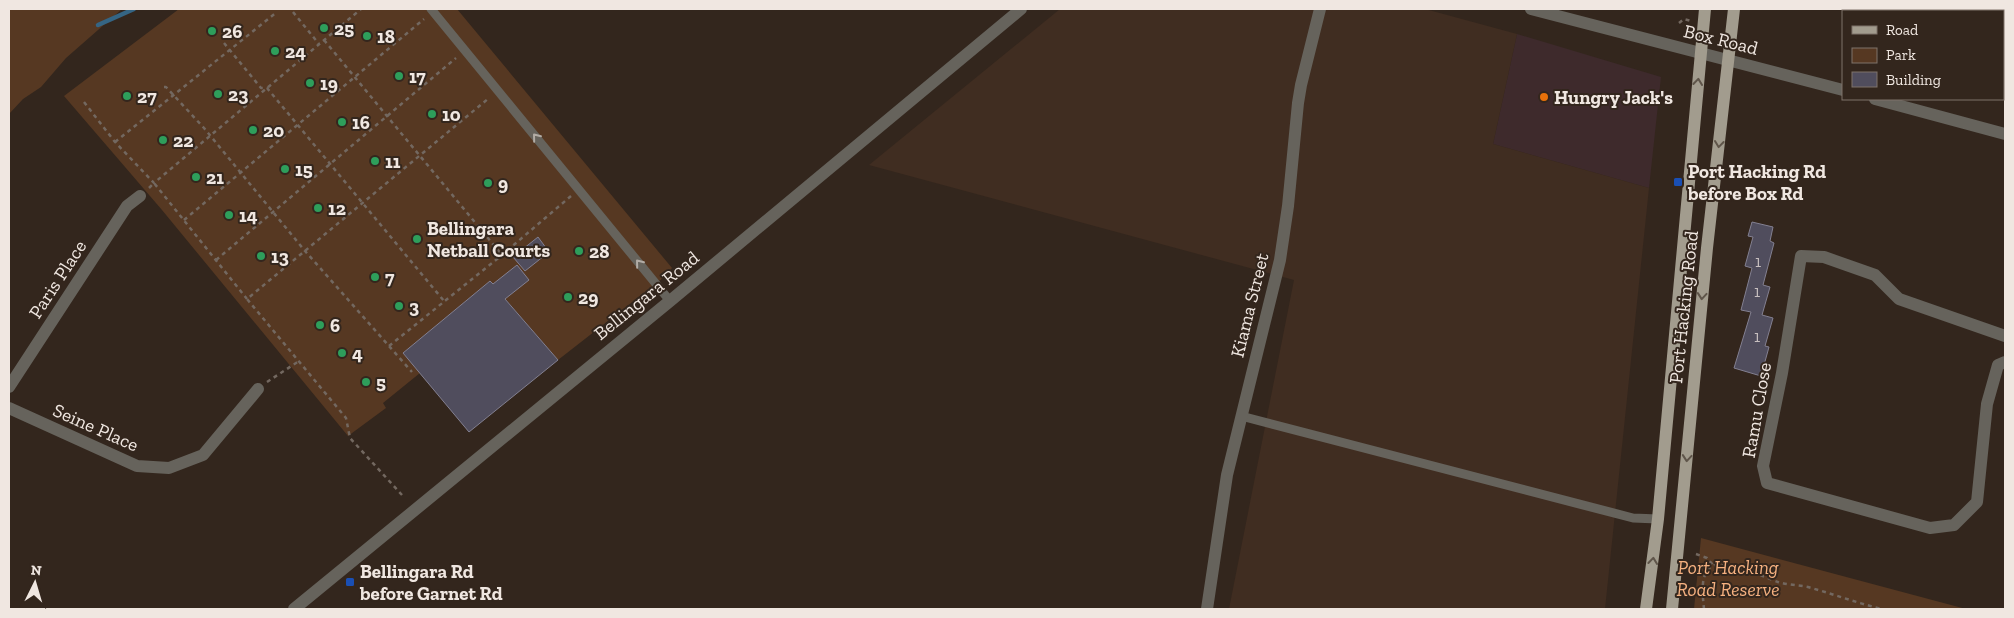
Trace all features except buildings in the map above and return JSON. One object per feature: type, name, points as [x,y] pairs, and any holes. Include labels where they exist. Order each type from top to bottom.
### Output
[{"type":"main road","name":"Port Hacking Road","points":[[1646,609],[1658,519],[1705,9]]},
{"type":"main road","name":"Port Hacking Road","points":[[1672,609],[1707,248],[1734,9]]},
{"type":"street","name":"Bellingara Road","points":[[294,609],[1022,9]]},
{"type":"street","name":"Kiama Street","points":[[1206,609],[1222,502],[1286,231],[1300,85],[1320,9]]},
{"type":"street","name":"Box Road","points":[[1531,9],[1842,90]]},
{"type":"street","points":[[1879,100],[2005,134]]},
{"type":"street","name":"Paris Place","points":[[9,387],[127,206],[140,196]]},
{"type":"street","name":"Ramu Close","points":[[2005,336],[1899,299],[1875,275],[1824,257],[1801,256],[1782,373],[1763,466],[1767,483],[1930,528],[1954,525],[1977,502],[1987,404],[1998,365],[2005,362]]},
{"type":"street","name":"Seine Place","points":[[9,408],[137,466],[169,468],[203,455],[258,389]]},
{"type":"lane","points":[[432,10],[670,301]]},
{"type":"lane","points":[[1241,416],[1633,518],[1658,519]]},
{"type":"path","points":[[154,183],[361,9]]},
{"type":"path","points":[[184,220],[355,78],[432,10]]},
{"type":"path","points":[[115,142],[277,12]]},
{"type":"path","points":[[293,12],[320,44]]},
{"type":"path","points":[[1679,23],[1684,19],[1693,22]]},
{"type":"path","points":[[324,40],[502,254]]},
{"type":"path","points":[[224,43],[261,88],[267,88]]},
{"type":"path","points":[[216,260],[465,50]]},
{"type":"path","points":[[164,87],[166,86],[210,136],[305,251],[412,372]]},
{"type":"path","points":[[267,88],[444,302]]},
{"type":"path","points":[[248,299],[498,90]]},
{"type":"path","points":[[84,102],[115,142],[154,183],[346,418],[350,438],[402,495]]},
{"type":"path","points":[[389,346],[578,189]]},
{"type":"path","points":[[258,389],[299,361]]},
{"type":"path","points":[[1696,554],[1707,558],[1714,565]]},
{"type":"path","points":[[1704,609],[1702,584],[1707,570],[1714,565],[1721,564],[1754,572],[1779,582],[1806,586],[1882,609]]},
{"type":"shaded area","points":[[1060,9],[1425,9],[1517,34],[1493,144],[1649,188],[1605,609],[1229,609],[1294,280],[869,165]]},
{"type":"shaded area","points":[[1517,34],[1661,77],[1649,188],[1493,144]]},
{"type":"green space","points":[[9,9],[122,9],[66,58],[41,87],[23,99],[9,114]]},
{"type":"green space","name":"Bellingara Netball Courts","points":[[179,9],[457,9],[672,268],[663,278],[558,360],[490,281],[403,353],[420,373],[383,403],[386,408],[348,436],[162,210],[64,96]]},
{"type":"green space","name":"Port Hacking Road Reserve","points":[[1701,538],[1966,609],[1694,609]]},
{"type":"waterway","points":[[98,25],[134,9]]},
{"type":"place","name":"25","points":[[324,28]]},
{"type":"place","name":"26","points":[[212,31]]},
{"type":"place","name":"18","points":[[367,36]]},
{"type":"place","name":"24","points":[[275,51]]},
{"type":"place","name":"17","points":[[399,76]]},
{"type":"place","name":"19","points":[[310,83]]},
{"type":"place","name":"23","points":[[218,94]]},
{"type":"place","name":"27","points":[[127,96]]},
{"type":"place","name":"Hungry Jack's","points":[[1544,97]]},
{"type":"place","name":"10","points":[[432,114]]},
{"type":"place","name":"16","points":[[342,122]]},
{"type":"place","name":"20","points":[[253,130]]},
{"type":"place","name":"22","points":[[163,140]]},
{"type":"place","name":"11","points":[[375,161]]},
{"type":"place","name":"15","points":[[285,169]]},
{"type":"place","name":"21","points":[[196,177]]},
{"type":"place","name":"Port Hacking Rd before Box Rd","points":[[1678,182]]},
{"type":"place","name":"9","points":[[488,183]]},
{"type":"place","name":"12","points":[[318,208]]},
{"type":"place","name":"14","points":[[229,215]]},
{"type":"place","name":"Bellingara Netball Courts","points":[[417,239]]},
{"type":"place","name":"28","points":[[579,251]]},
{"type":"place","name":"13","points":[[261,256]]},
{"type":"place","name":"7","points":[[375,277]]},
{"type":"place","name":"29","points":[[568,297]]},
{"type":"place","name":"3","points":[[399,306]]},
{"type":"place","name":"6","points":[[320,325]]},
{"type":"place","name":"4","points":[[342,353]]},
{"type":"place","name":"5","points":[[366,382]]},
{"type":"place","name":"Bellingara Rd before Garnet Rd","points":[[350,582]]}]
